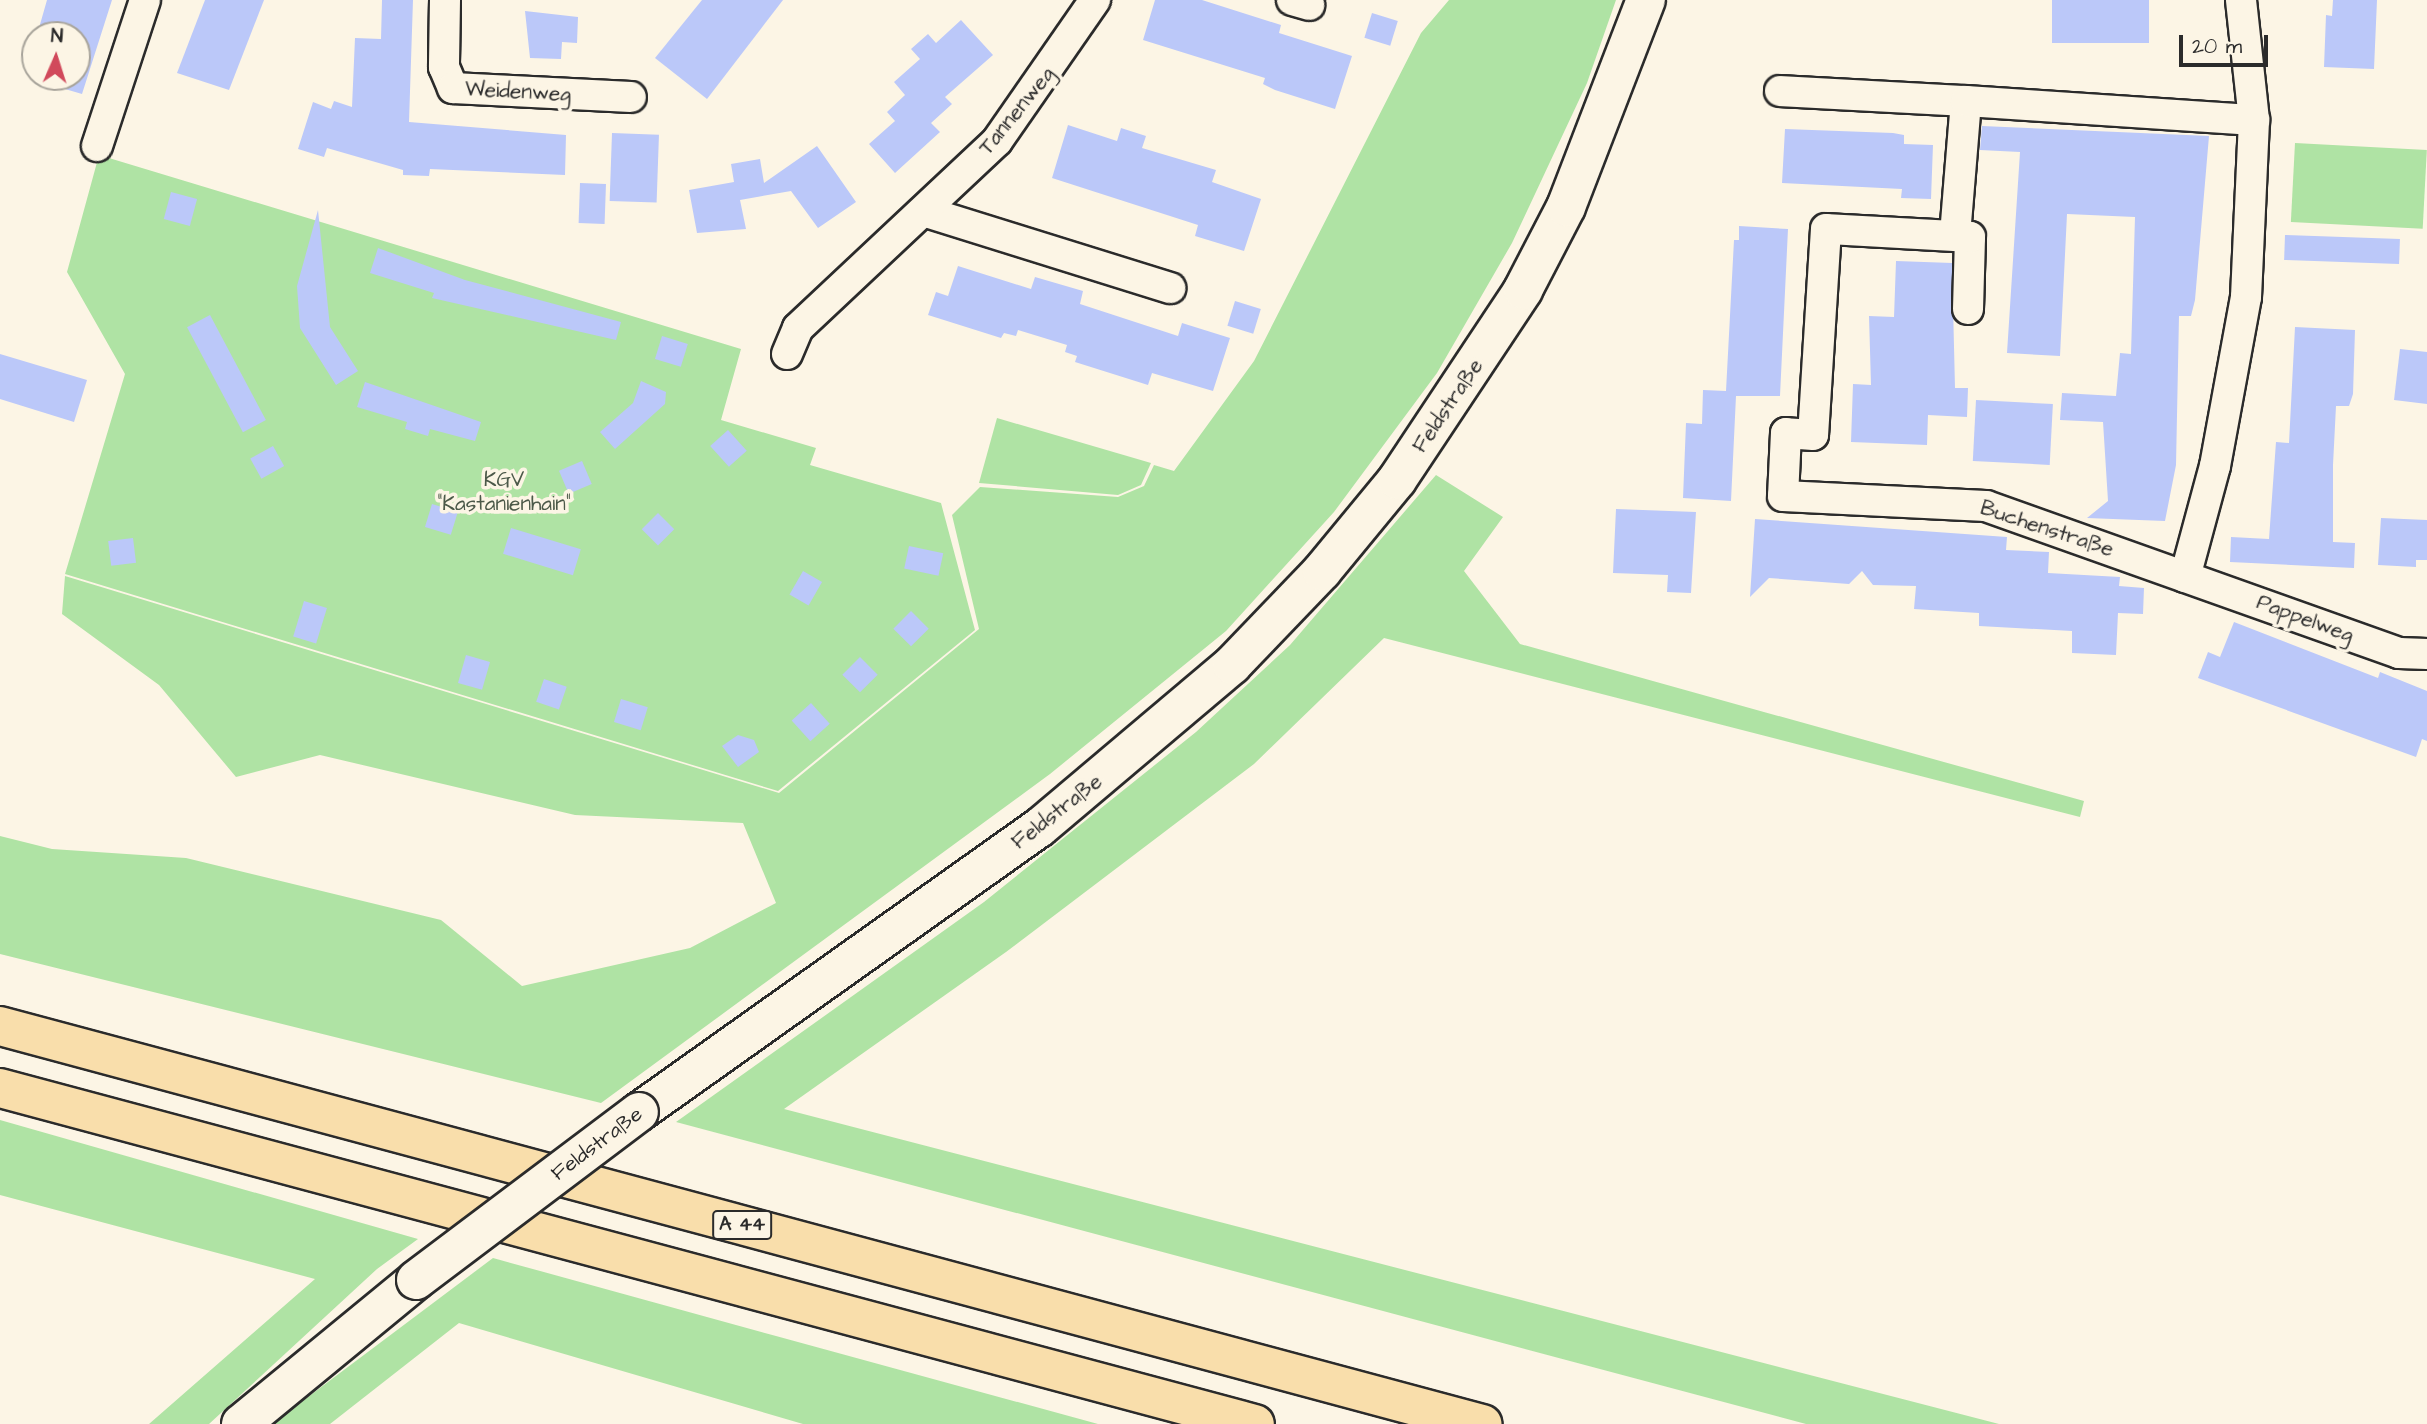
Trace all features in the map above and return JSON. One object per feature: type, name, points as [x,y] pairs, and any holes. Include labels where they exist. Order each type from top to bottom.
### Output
[{"type":"highway","name":"A 44","points":[[0,1026],[1482,1424]]},
{"type":"highway","points":[[0,1088],[1255,1424]]},
{"type":"main road","name":"Feldstraße","points":[[242,1424],[416,1280],[639,1112],[1039,828],[1222,673],[1322,571],[1397,480],[1523,290],[1566,207],[1646,0]]},
{"type":"street","points":[[97,146],[145,0]]},
{"type":"street","name":"Weidenweg","points":[[445,0],[444,67],[453,88],[631,97]]},
{"type":"street","name":"Tannenweg","points":[[787,354],[798,328],[926,212],[997,141],[1096,0]]},
{"type":"street","points":[[2185,577],[2216,466],[2246,297],[2254,120],[2241,0]]},
{"type":"street","points":[[1780,91],[2254,120]]},
{"type":"street","points":[[1966,101],[1955,235],[1970,237],[1968,309]]},
{"type":"street","points":[[926,212],[1170,288]]},
{"type":"street","name":"Buchenstraße","points":[[1955,235],[1826,229],[1813,435],[1786,433],[1783,496],[1986,506],[2185,577]]},
{"type":"street","name":"Pappelweg","points":[[2185,577],[2399,653],[2427,654]]},
{"type":"green space","points":[[1449,0],[1616,0],[1587,83],[1512,243],[1437,373],[1334,512],[1226,631],[1050,774],[601,1103],[0,954],[0,836],[52,849],[186,858],[441,920],[522,986],[690,948],[776,903],[743,823],[575,815],[320,755],[236,777],[159,685],[62,614],[65,576],[779,793],[979,629],[952,515],[980,487],[1118,497],[1144,486],[1154,465],[1174,471],[1254,361],[1421,33]]},
{"type":"green space","points":[[2295,143],[2427,150],[2423,229],[2291,222]]},
{"type":"green space","name":"KGV \"Kastanienhain\"","points":[[99,155],[741,349],[721,420],[816,448],[810,465],[941,503],[975,630],[778,791],[65,574],[125,374],[67,272]]},
{"type":"green space","points":[[997,418],[1151,463],[1141,485],[1118,495],[979,483]]},
{"type":"green space","points":[[1436,475],[1503,517],[1464,571],[1520,644],[2084,801],[2080,817],[1384,638],[1254,764],[1006,952],[784,1109],[1999,1424],[1806,1424],[676,1122],[984,902],[1196,732],[1290,645]]},
{"type":"green space","points":[[0,1120],[418,1239],[377,1269],[209,1424],[149,1424],[315,1279],[0,1195]]},
{"type":"green space","points":[[493,1258],[1098,1424],[803,1424],[459,1323],[330,1424],[272,1424]]},
{"type":"building","points":[[47,0],[112,0],[91,66],[91,21],[41,21]]},
{"type":"building","points":[[205,0],[264,0],[229,90],[177,73]]},
{"type":"building","points":[[382,0],[413,0],[409,122],[566,135],[565,175],[430,169],[429,176],[403,175],[403,170],[327,148],[324,157],[298,149],[313,102],[331,109],[334,101],[352,107],[355,38],[381,39]]},
{"type":"building","points":[[702,0],[783,0],[707,99],[655,58]]},
{"type":"building","points":[[1155,0],[1202,0],[1281,25],[1279,33],[1352,56],[1335,109],[1275,90],[1263,84],[1265,78],[1143,40]]},
{"type":"building","points":[[2052,0],[2149,0],[2149,43],[2052,43]]},
{"type":"building","points":[[2333,0],[2377,0],[2374,69],[2324,67],[2326,15],[2332,16]]},
{"type":"building","points":[[525,11],[578,17],[577,43],[562,42],[561,59],[530,58]]},
{"type":"building","points":[[1372,13],[1398,21],[1390,46],[1364,38]]},
{"type":"building","points":[[961,20],[993,55],[945,97],[952,104],[931,123],[940,132],[895,173],[869,144],[895,121],[887,112],[905,95],[894,82],[920,59],[911,49],[928,34],[936,43]]},
{"type":"building","points":[[1068,125],[1117,141],[1121,128],[1146,136],[1142,148],[1216,170],[1212,182],[1261,199],[1244,251],[1195,236],[1198,225],[1052,178]]},
{"type":"building","points":[[1982,126],[2209,136],[2195,300],[2191,316],[2179,316],[2176,465],[2165,521],[2087,518],[2108,501],[2103,422],[2060,420],[2062,393],[2116,396],[2120,353],[2131,354],[2135,217],[2067,214],[2060,356],[2007,353],[2020,152],[1980,150]]},
{"type":"building","points":[[1785,129],[1893,133],[1904,135],[1904,144],[1933,145],[1931,199],[1901,198],[1902,189],[1782,183]]},
{"type":"building","points":[[612,133],[659,135],[657,203],[610,201]]},
{"type":"building","points":[[817,146],[856,202],[818,228],[791,191],[740,200],[746,229],[697,233],[689,190],[734,182],[731,164],[760,159],[764,183]]},
{"type":"building","points":[[580,183],[606,184],[605,224],[579,223]]},
{"type":"building","points":[[171,192],[197,199],[190,226],[164,219]]},
{"type":"building","points":[[318,210],[330,327],[358,371],[336,385],[300,328],[297,286]]},
{"type":"building","points":[[1739,226],[1788,229],[1780,396],[1736,396],[1731,501],[1683,498],[1686,423],[1702,424],[1703,390],[1726,391],[1734,240],[1739,240]]},
{"type":"building","points":[[2285,235],[2400,239],[2399,264],[2284,260]]},
{"type":"building","points":[[378,248],[465,280],[621,322],[616,340],[432,298],[434,293],[370,273]]},
{"type":"building","points":[[1896,261],[1952,263],[1955,388],[1968,388],[1967,417],[1928,415],[1927,445],[1851,442],[1853,384],[1871,385],[1869,316],[1894,317]]},
{"type":"building","points":[[958,266],[1031,289],[1035,277],[1083,291],[1080,304],[1178,336],[1182,323],[1230,338],[1213,391],[1152,373],[1148,385],[1075,362],[1077,356],[1065,352],[1067,345],[1018,330],[1016,336],[1004,333],[1001,338],[928,315],[936,292],[948,296]]},
{"type":"building","points":[[1235,301],[1261,309],[1253,334],[1227,326]]},
{"type":"building","points":[[210,315],[266,420],[243,432],[187,327]]},
{"type":"building","points":[[2295,327],[2355,330],[2353,394],[2349,406],[2336,406],[2333,465],[2333,542],[2355,543],[2354,568],[2230,562],[2231,537],[2269,539],[2276,442],[2289,443]]},
{"type":"building","points":[[662,336],[688,344],[681,367],[655,359]]},
{"type":"building","points":[[2400,349],[2427,352],[2427,404],[2394,400]]},
{"type":"building","points":[[0,354],[87,380],[74,422],[0,399]]},
{"type":"building","points":[[641,381],[666,392],[665,404],[615,449],[600,432],[633,403]]},
{"type":"building","points":[[365,382],[481,422],[475,441],[430,429],[428,436],[405,429],[407,422],[357,407]]},
{"type":"building","points":[[1976,400],[2053,404],[2050,465],[1973,461]]},
{"type":"building","points":[[728,430],[747,451],[729,467],[710,446]]},
{"type":"building","points":[[273,446],[284,466],[261,479],[250,459]]},
{"type":"building","points":[[582,461],[592,484],[569,494],[559,471]]},
{"type":"building","points":[[432,504],[458,512],[451,535],[425,527]]},
{"type":"building","points":[[1616,509],[1696,512],[1691,593],[1667,592],[1668,575],[1613,573]]},
{"type":"building","points":[[658,513],[674,529],[658,546],[642,529]]},
{"type":"building","points":[[2381,518],[2427,520],[2427,560],[2416,560],[2416,567],[2378,565]]},
{"type":"building","points":[[1755,519],[2007,537],[2006,550],[2049,552],[2048,573],[2120,577],[2119,586],[2144,588],[2143,614],[2118,613],[2116,655],[2072,653],[2072,631],[1979,626],[1979,613],[1914,609],[1916,586],[1873,585],[1862,571],[1849,584],[1769,578],[1750,597]]},
{"type":"building","points":[[511,528],[581,549],[573,575],[503,554]]},
{"type":"building","points":[[133,538],[136,563],[111,566],[108,541]]},
{"type":"building","points":[[909,546],[943,553],[938,576],[904,568]]},
{"type":"building","points":[[803,571],[822,582],[809,605],[790,594]]},
{"type":"building","points":[[304,601],[327,608],[316,643],[293,636]]},
{"type":"building","points":[[911,611],[929,629],[911,646],[893,629]]},
{"type":"building","points":[[2234,622],[2378,678],[2380,672],[2427,691],[2427,741],[2422,739],[2416,757],[2198,678],[2208,652],[2220,657]]},
{"type":"building","points":[[466,655],[490,662],[482,690],[458,683]]},
{"type":"building","points":[[860,657],[878,675],[860,692],[842,675]]},
{"type":"building","points":[[544,679],[567,687],[559,710],[536,702]]},
{"type":"building","points":[[621,699],[648,707],[641,730],[614,722]]},
{"type":"building","points":[[811,703],[830,724],[810,741],[792,720]]},
{"type":"building","points":[[738,735],[754,740],[759,752],[738,767],[722,746]]}]
